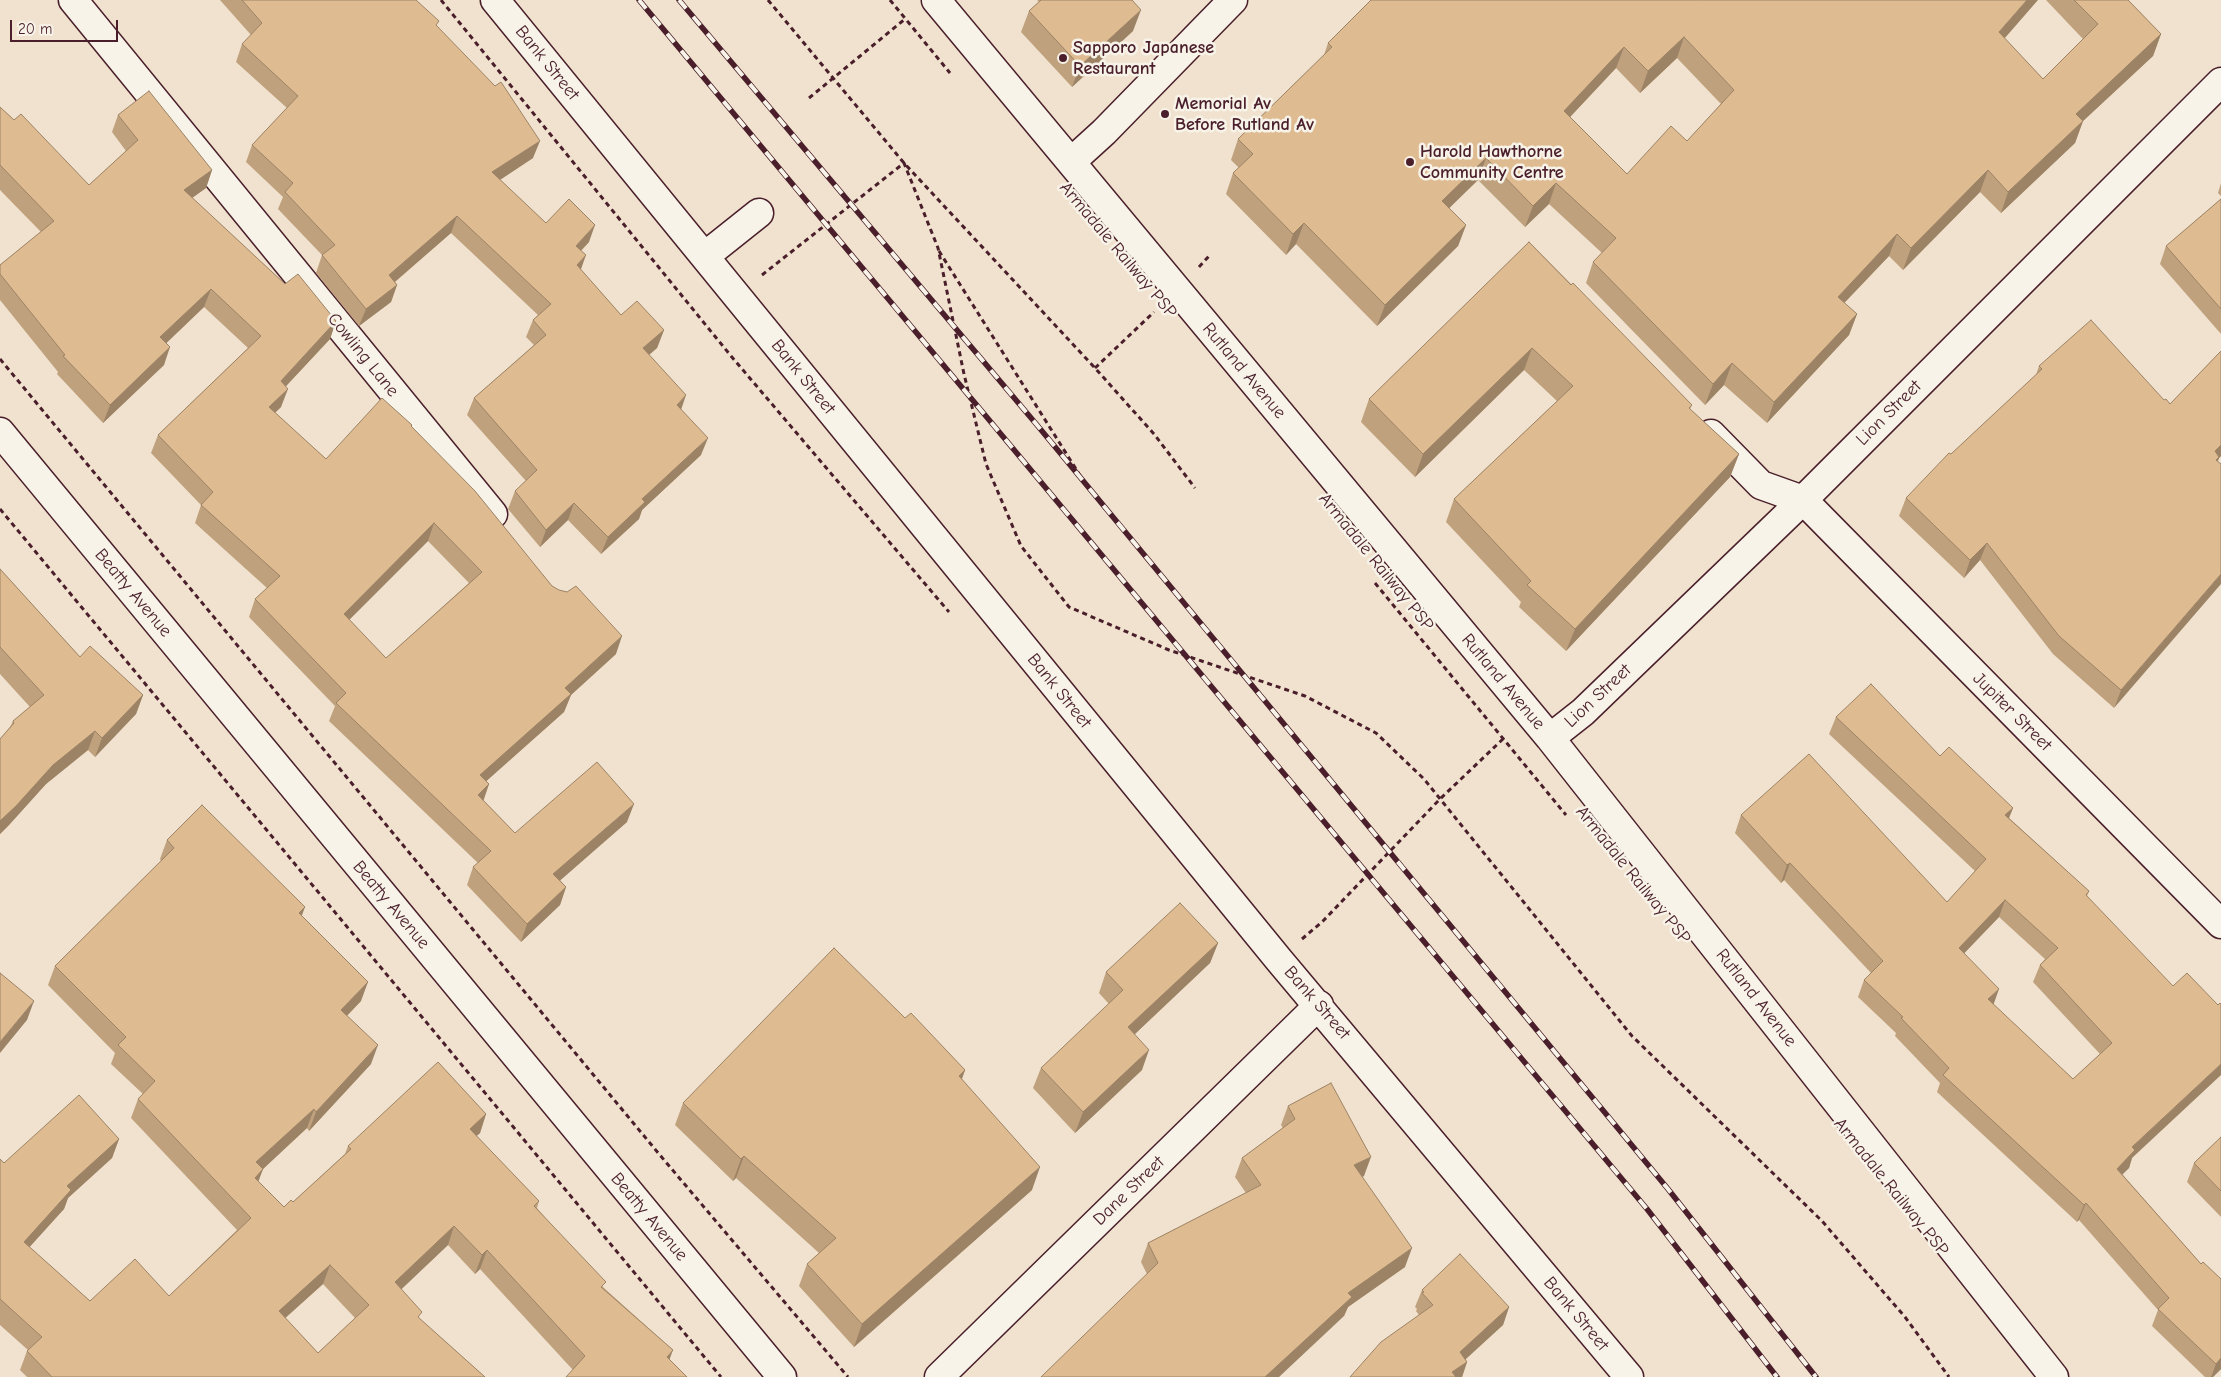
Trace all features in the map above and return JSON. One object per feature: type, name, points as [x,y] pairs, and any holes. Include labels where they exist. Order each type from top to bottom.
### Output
[{"type":"street","name":"Cowling Lane","points":[[73,0],[507,532]]},
{"type":"street","name":"Bank Street","points":[[495,0],[1280,960],[1629,1377]]},
{"type":"street","name":"Rutland Avenue","points":[[936,0],[1550,738],[2054,1377]]},
{"type":"street","points":[[1071,162],[1104,132],[1233,0]]},
{"type":"street","name":"Lion Street","points":[[1550,738],[1583,712],[1803,500],[2221,82]]},
{"type":"street","points":[[704,256],[759,213]]},
{"type":"street","points":[[1692,414],[1761,485],[1803,500]]},
{"type":"street","name":"Beatty Avenue","points":[[0,432],[782,1377]]},
{"type":"street","name":"Jupiter Street","points":[[1803,500],[2221,924]]},
{"type":"street","name":"Dane Street","points":[[939,1377],[1319,1005]]},
{"type":"path","points":[[441,0],[725,348],[949,612]]},
{"type":"path","points":[[768,0],[904,163],[1115,390],[1154,434],[1195,488]]},
{"type":"path","points":[[890,0],[954,77]]},
{"type":"path","points":[[809,98],[905,19]]},
{"type":"path","points":[[904,163],[938,248],[964,374],[986,464],[1022,546],[1069,607],[1169,650],[1305,696],[1376,733],[1424,779],[1632,1036],[1822,1221],[1905,1316],[1949,1377]]},
{"type":"path","points":[[762,276],[904,163]]},
{"type":"path","points":[[938,248],[1086,485]]},
{"type":"path","name":"Armadale Railway PSP","points":[[1146,306],[1158,320]]},
{"type":"path","points":[[0,358],[646,1139],[848,1377]]},
{"type":"path","points":[[0,509],[721,1377]]},
{"type":"path","name":"Armadale Railway PSP","points":[[1373,581],[1571,821]]},
{"type":"path","points":[[1299,942],[1323,921],[1440,799],[1504,738]]},
{"type":"building","points":[[242,0],[416,0],[439,21],[436,25],[495,86],[501,82],[540,141],[492,172],[546,223],[569,199],[595,225],[576,246],[586,255],[577,265],[621,315],[637,301],[664,330],[643,348],[686,395],[677,405],[708,438],[642,499],[645,502],[608,537],[574,503],[546,530],[515,491],[537,470],[474,398],[546,335],[533,320],[551,304],[457,216],[389,275],[397,285],[366,309],[322,255],[335,245],[285,192],[293,183],[252,145],[298,96],[242,44],[262,23]]},
{"type":"building","points":[[1041,0],[1132,0],[1141,10],[1080,66],[1029,11]]},
{"type":"building","points":[[1371,0],[2027,0],[1999,32],[2043,79],[2098,24],[2074,0],[2128,0],[2161,34],[2076,114],[2083,121],[2008,192],[1988,170],[1911,248],[1897,234],[1838,297],[1857,314],[1774,402],[1732,363],[1713,384],[1593,262],[1616,238],[1556,183],[1533,206],[1486,158],[1442,201],[1466,225],[1385,305],[1304,223],[1293,234],[1233,173],[1253,154],[1238,139],[1332,47],[1328,43]],"holes":[[[1684,37],[1734,90],[1687,141],[1671,126],[1627,174],[1564,111],[1624,47],[1648,71]]]},
{"type":"building","points":[[149,91],[212,170],[184,190],[285,284],[298,274],[336,321],[281,381],[288,389],[269,407],[326,459],[382,398],[412,425],[475,491],[552,586],[567,592],[576,586],[622,636],[565,688],[571,694],[480,775],[489,784],[478,795],[515,833],[597,762],[634,804],[553,874],[566,887],[527,924],[473,867],[491,851],[336,703],[346,693],[255,599],[280,576],[201,505],[213,492],[158,435],[261,336],[211,289],[160,337],[170,347],[110,405],[63,356],[65,355],[0,274],[0,265],[54,221],[0,165],[0,107],[14,120],[21,114],[89,185],[138,140],[118,115]],"holes":[[[434,523],[482,572],[386,658],[344,614]]]},
{"type":"building","points":[[2221,199],[2221,309],[2166,246]]},
{"type":"building","points":[[1529,242],[1571,285],[1573,283],[1692,405],[1689,408],[1739,454],[1575,629],[1527,585],[1531,581],[1454,499],[1573,386],[1532,348],[1423,454],[1369,399]]},
{"type":"building","points":[[2091,320],[2164,400],[2166,399],[2170,404],[2221,351],[2221,445],[2215,451],[2219,457],[2216,460],[2221,464],[2221,574],[2121,690],[2059,636],[1987,543],[1970,560],[1906,498],[1949,453],[1951,454],[2042,369],[2039,366]]},
{"type":"building","points":[[0,569],[80,657],[90,646],[143,695],[102,738],[95,731],[53,765],[0,821],[0,739],[14,723],[13,721],[44,695],[0,647]]},
{"type":"building","points":[[1871,684],[1940,756],[1949,747],[2013,808],[2005,815],[2089,891],[2086,895],[2173,986],[2187,973],[2218,1005],[2221,1004],[2221,1064],[2132,1147],[2135,1150],[2117,1169],[2201,1264],[2203,1262],[2221,1279],[2221,1358],[2216,1364],[2158,1309],[2169,1298],[2086,1203],[2084,1205],[1943,1075],[1949,1068],[1901,1018],[1903,1017],[1864,980],[1883,961],[1790,863],[1787,865],[1741,815],[1809,754],[1947,902],[1986,859],[1836,717]],"holes":[[[2005,900],[2058,948],[2040,965],[2112,1043],[2073,1079],[1988,999],[1999,989],[1959,948]]]},
{"type":"building","points":[[202,805],[305,907],[299,913],[368,982],[341,1010],[378,1045],[316,1112],[314,1109],[256,1162],[263,1169],[255,1178],[284,1207],[291,1200],[293,1202],[351,1149],[348,1146],[438,1062],[486,1114],[470,1129],[539,1201],[534,1206],[606,1282],[601,1287],[673,1350],[667,1357],[687,1377],[566,1377],[585,1356],[487,1250],[482,1255],[454,1226],[395,1282],[422,1312],[418,1317],[485,1377],[52,1377],[27,1351],[42,1337],[0,1299],[0,1159],[4,1163],[79,1095],[119,1139],[67,1186],[71,1190],[24,1242],[90,1301],[135,1259],[169,1296],[251,1218],[138,1099],[155,1081],[118,1045],[126,1037],[55,966],[174,848],[167,840]],"holes":[[[330,1265],[369,1305],[318,1353],[279,1311]]]},
{"type":"building","points":[[1180,903],[1218,943],[1128,1027],[1149,1050],[1083,1112],[1041,1068],[1123,990],[1106,972]]},
{"type":"building","points":[[834,948],[905,1018],[911,1013],[965,1070],[959,1076],[1040,1167],[862,1324],[807,1264],[836,1238],[744,1156],[741,1159],[683,1103]]},
{"type":"building","points":[[0,973],[34,1001],[0,1042]]},
{"type":"building","points":[[1331,1083],[1371,1157],[1354,1165],[1412,1248],[1348,1293],[1352,1297],[1265,1377],[1041,1377],[1158,1263],[1148,1243],[1261,1185],[1242,1158],[1295,1119],[1288,1106]]},
{"type":"building","points":[[2221,1137],[2221,1191],[2194,1163]]},
{"type":"building","points":[[1460,1254],[1509,1307],[1460,1352],[1467,1362],[1452,1372],[1456,1377],[1350,1377],[1381,1342],[1433,1305],[1422,1293],[1424,1292],[1422,1290]]},
{"type":"railway","points":[[639,0],[1647,1209],[1777,1377]]},
{"type":"railway","points":[[679,0],[1037,425],[1668,1189],[1816,1377]]},
{"type":"place","name":"Sapporo Japanese Restaurant","points":[[1063,58]]},
{"type":"place","name":"Memorial Av Before Rutland Av","points":[[1165,114]]},
{"type":"place","name":"Harold Hawthorne Community Centre","points":[[1410,162]]}]
